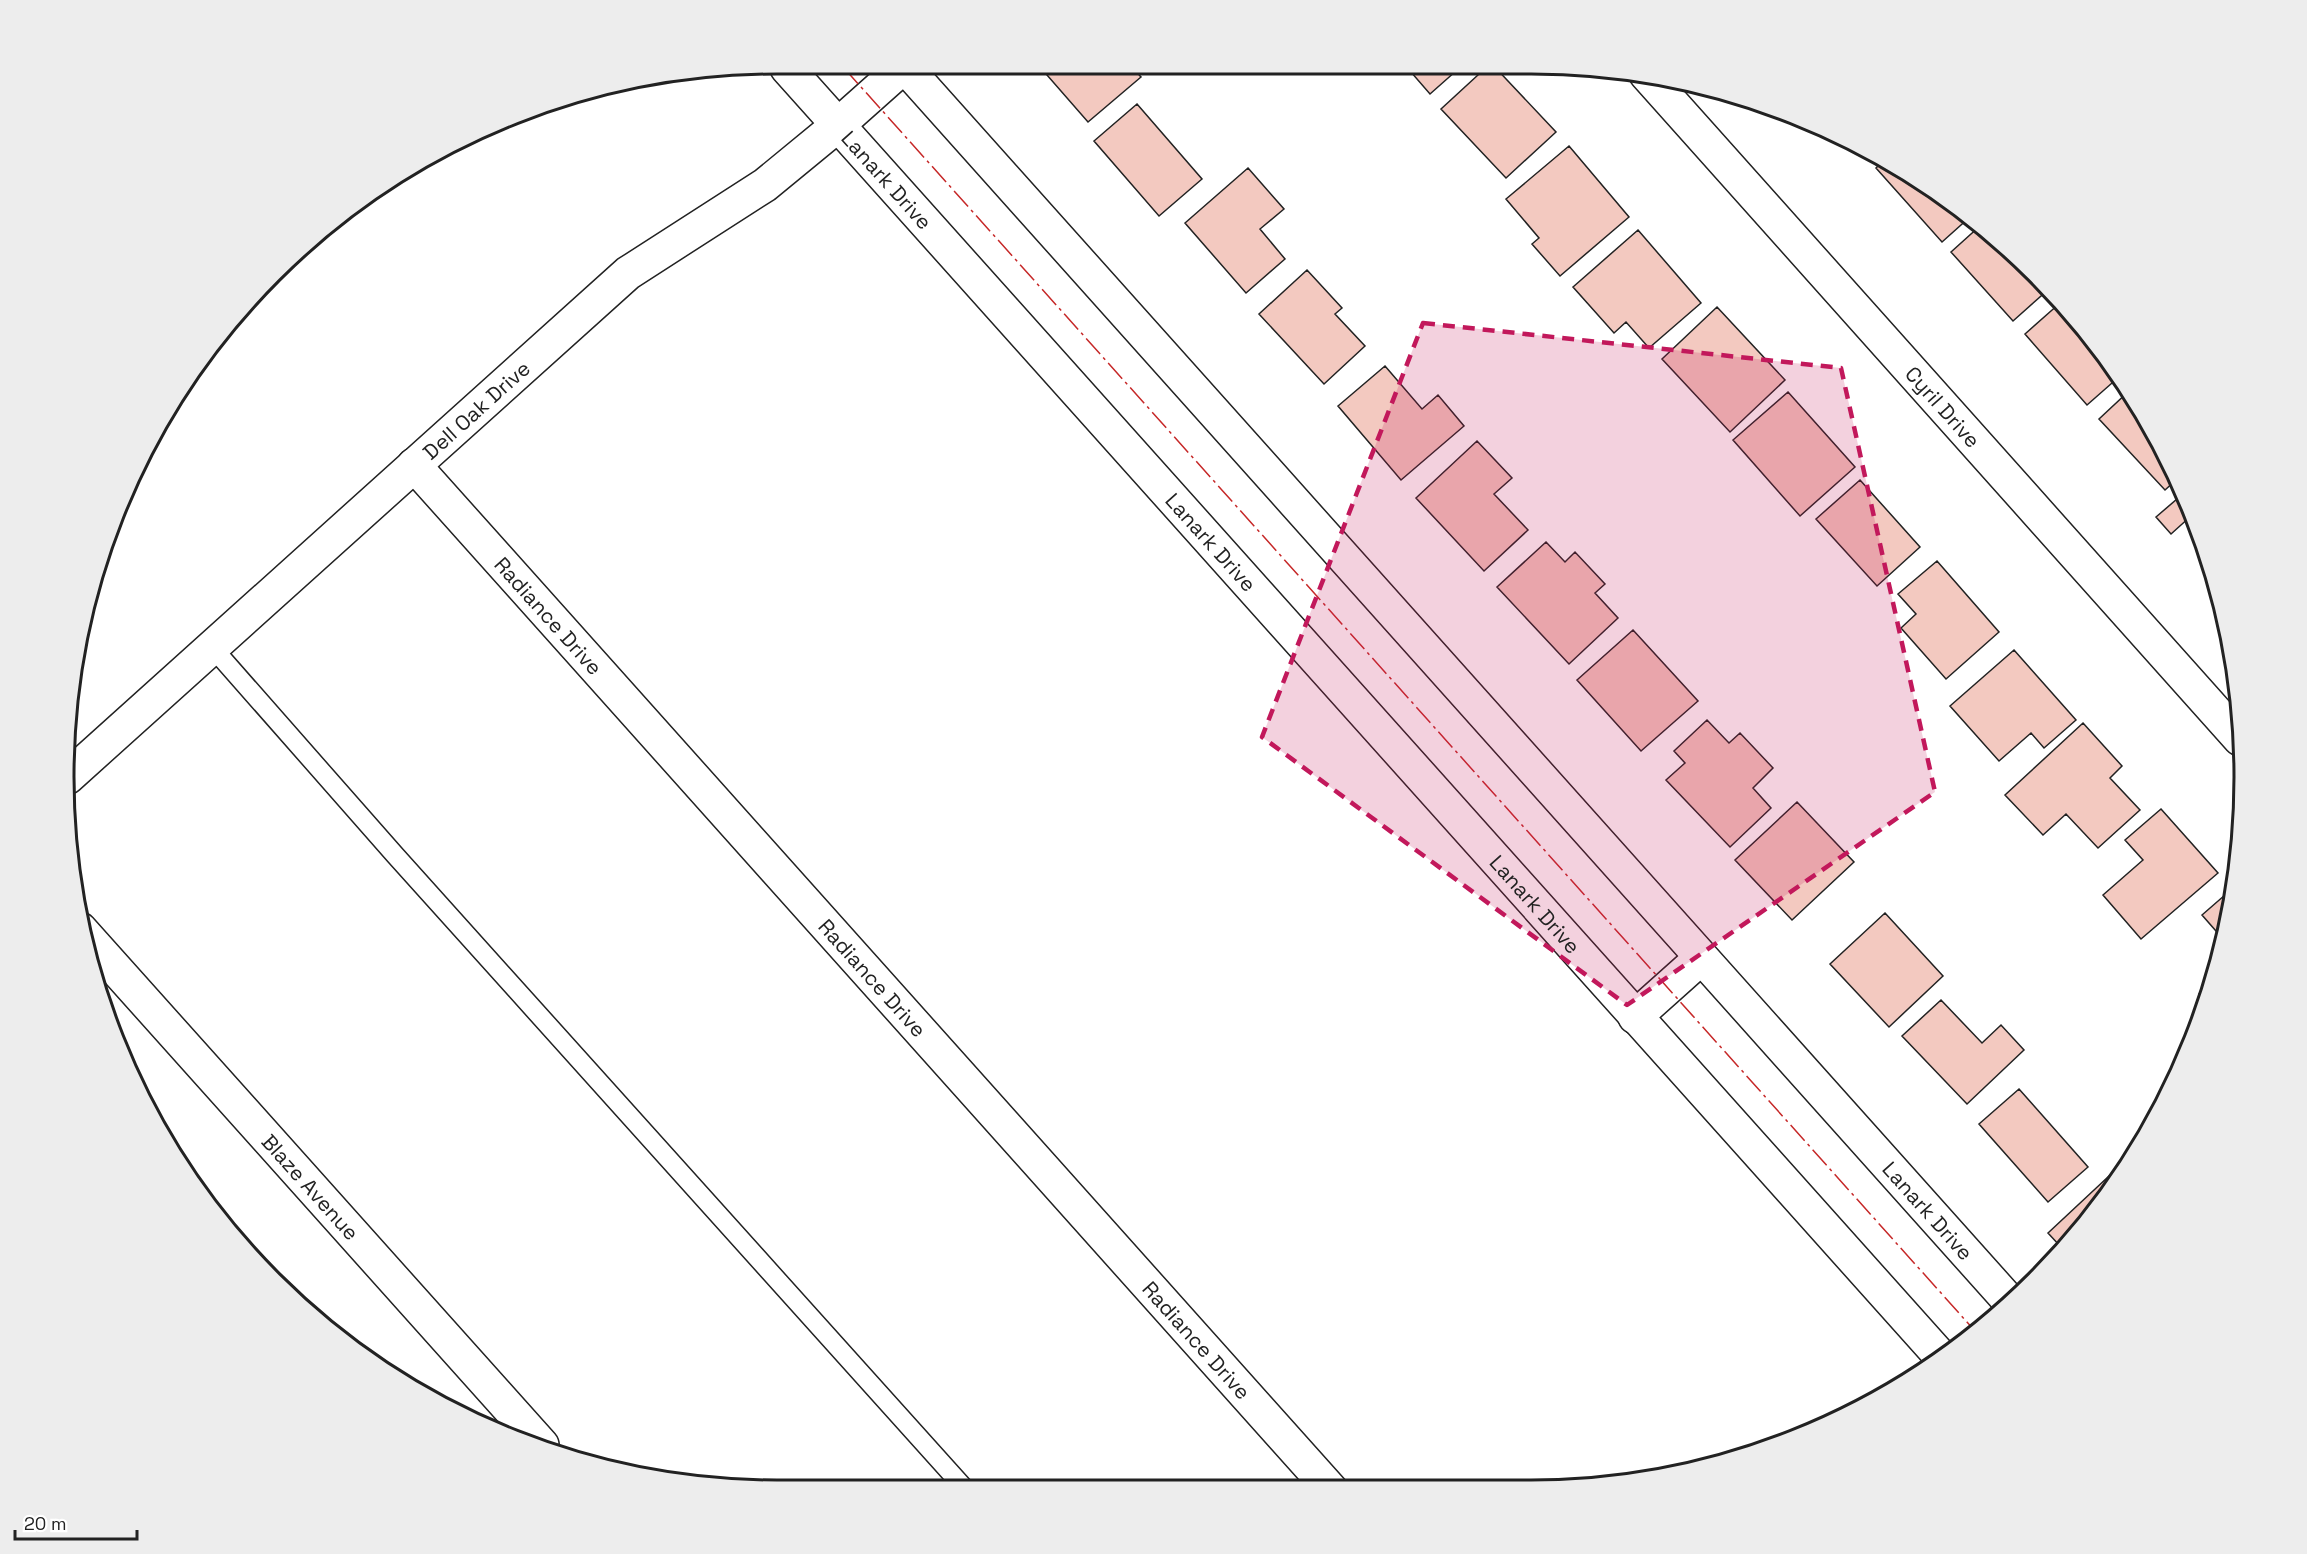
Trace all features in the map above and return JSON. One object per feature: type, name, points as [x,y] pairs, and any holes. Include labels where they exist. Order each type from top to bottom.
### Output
[{"type":"street","name":"Lanark Drive","points":[[792,74],[1936,1351]]},
{"type":"street","name":"Dell Oak Drive","points":[[74,771],[628,273],[765,185],[897,74]]},
{"type":"street","name":"Lanark Drive","points":[[909,74],[2004,1296]]},
{"type":"street","name":"Cyril Drive","points":[[1656,85],[2232,730]]},
{"type":"street","name":"Radiance Drive","points":[[414,465],[1322,1480]]},
{"type":"street","name":"Blaze Avenue","points":[[93,943],[535,1437]]},
{"type":"street","points":[[1635,1017],[1701,958]]},
{"type":"lane","points":[[212,647],[402,864],[957,1480]]},
{"type":"highlighted area","points":[[1423,323],[1841,368],[1935,792],[1627,1005],[1262,737]]},
{"type":"building","points":[[1046,74],[1138,74],[1141,77],[1088,122]]},
{"type":"building","points":[[1413,74],[1453,74],[1430,94]]},
{"type":"building","points":[[1479,74],[1501,74],[1556,132],[1506,178],[1441,109]]},
{"type":"building","points":[[1137,104],[1202,179],[1159,216],[1094,141]]},
{"type":"building","points":[[1569,146],[1629,217],[1560,276],[1532,244],[1539,238],[1506,199]]},
{"type":"building","points":[[1878,166],[1921,192],[1963,223],[1942,242],[1876,168]]},
{"type":"building","points":[[1248,168],[1284,209],[1260,229],[1285,259],[1246,293],[1185,223]]},
{"type":"building","points":[[1638,230],[1701,303],[1649,348],[1626,322],[1614,333],[1573,287]]},
{"type":"building","points":[[1974,232],[1994,248],[2042,295],[2013,321],[1951,252]]},
{"type":"building","points":[[1307,270],[1342,308],[1335,314],[1365,346],[1324,384],[1259,314]]},
{"type":"building","points":[[1717,307],[1785,380],[1730,432],[1662,359]]},
{"type":"building","points":[[2054,308],[2113,383],[2087,405],[2025,334]]},
{"type":"building","points":[[1385,366],[1422,409],[1438,395],[1464,426],[1401,480],[1338,406]]},
{"type":"building","points":[[1788,392],[1855,467],[1800,516],[1733,440]]},
{"type":"building","points":[[2122,397],[2170,486],[2165,490],[2099,419]]},
{"type":"building","points":[[1477,441],[1512,478],[1494,494],[1528,530],[1484,571],[1416,498]]},
{"type":"building","points":[[1860,480],[1920,547],[1877,586],[1816,519]]},
{"type":"building","points":[[2176,500],[2185,521],[2171,534],[2156,517]]},
{"type":"building","points":[[1546,542],[1565,562],[1575,552],[1605,584],[1595,593],[1618,618],[1569,664],[1497,587]]},
{"type":"building","points":[[1937,561],[1999,632],[1946,679],[1901,628],[1916,614],[1898,594]]},
{"type":"building","points":[[1633,630],[1698,701],[1641,751],[1577,680]]},
{"type":"building","points":[[2014,650],[2076,720],[2044,748],[2031,733],[1999,761],[1950,706]]},
{"type":"building","points":[[1707,720],[1729,743],[1740,733],[1773,768],[1753,788],[1771,808],[1730,847],[1666,780],[1685,763],[1674,751]]},
{"type":"building","points":[[2083,723],[2122,766],[2110,778],[2140,810],[2098,848],[2066,814],[2043,835],[2005,795]]},
{"type":"building","points":[[1797,802],[1854,862],[1792,920],[1735,860]]},
{"type":"building","points":[[2161,809],[2218,873],[2141,939],[2103,895],[2143,860],[2125,840]]},
{"type":"building","points":[[2223,897],[2216,931],[2202,915]]},
{"type":"building","points":[[1885,913],[1943,976],[1889,1027],[1830,964]]},
{"type":"building","points":[[1941,1000],[1982,1043],[2001,1025],[2024,1050],[1967,1104],[1902,1036]]},
{"type":"building","points":[[2019,1089],[2088,1167],[2048,1202],[1979,1124]]},
{"type":"building","points":[[2109,1176],[2057,1243],[2048,1233]]},
{"type":"power","points":[[849,74],[1970,1325]]}]
